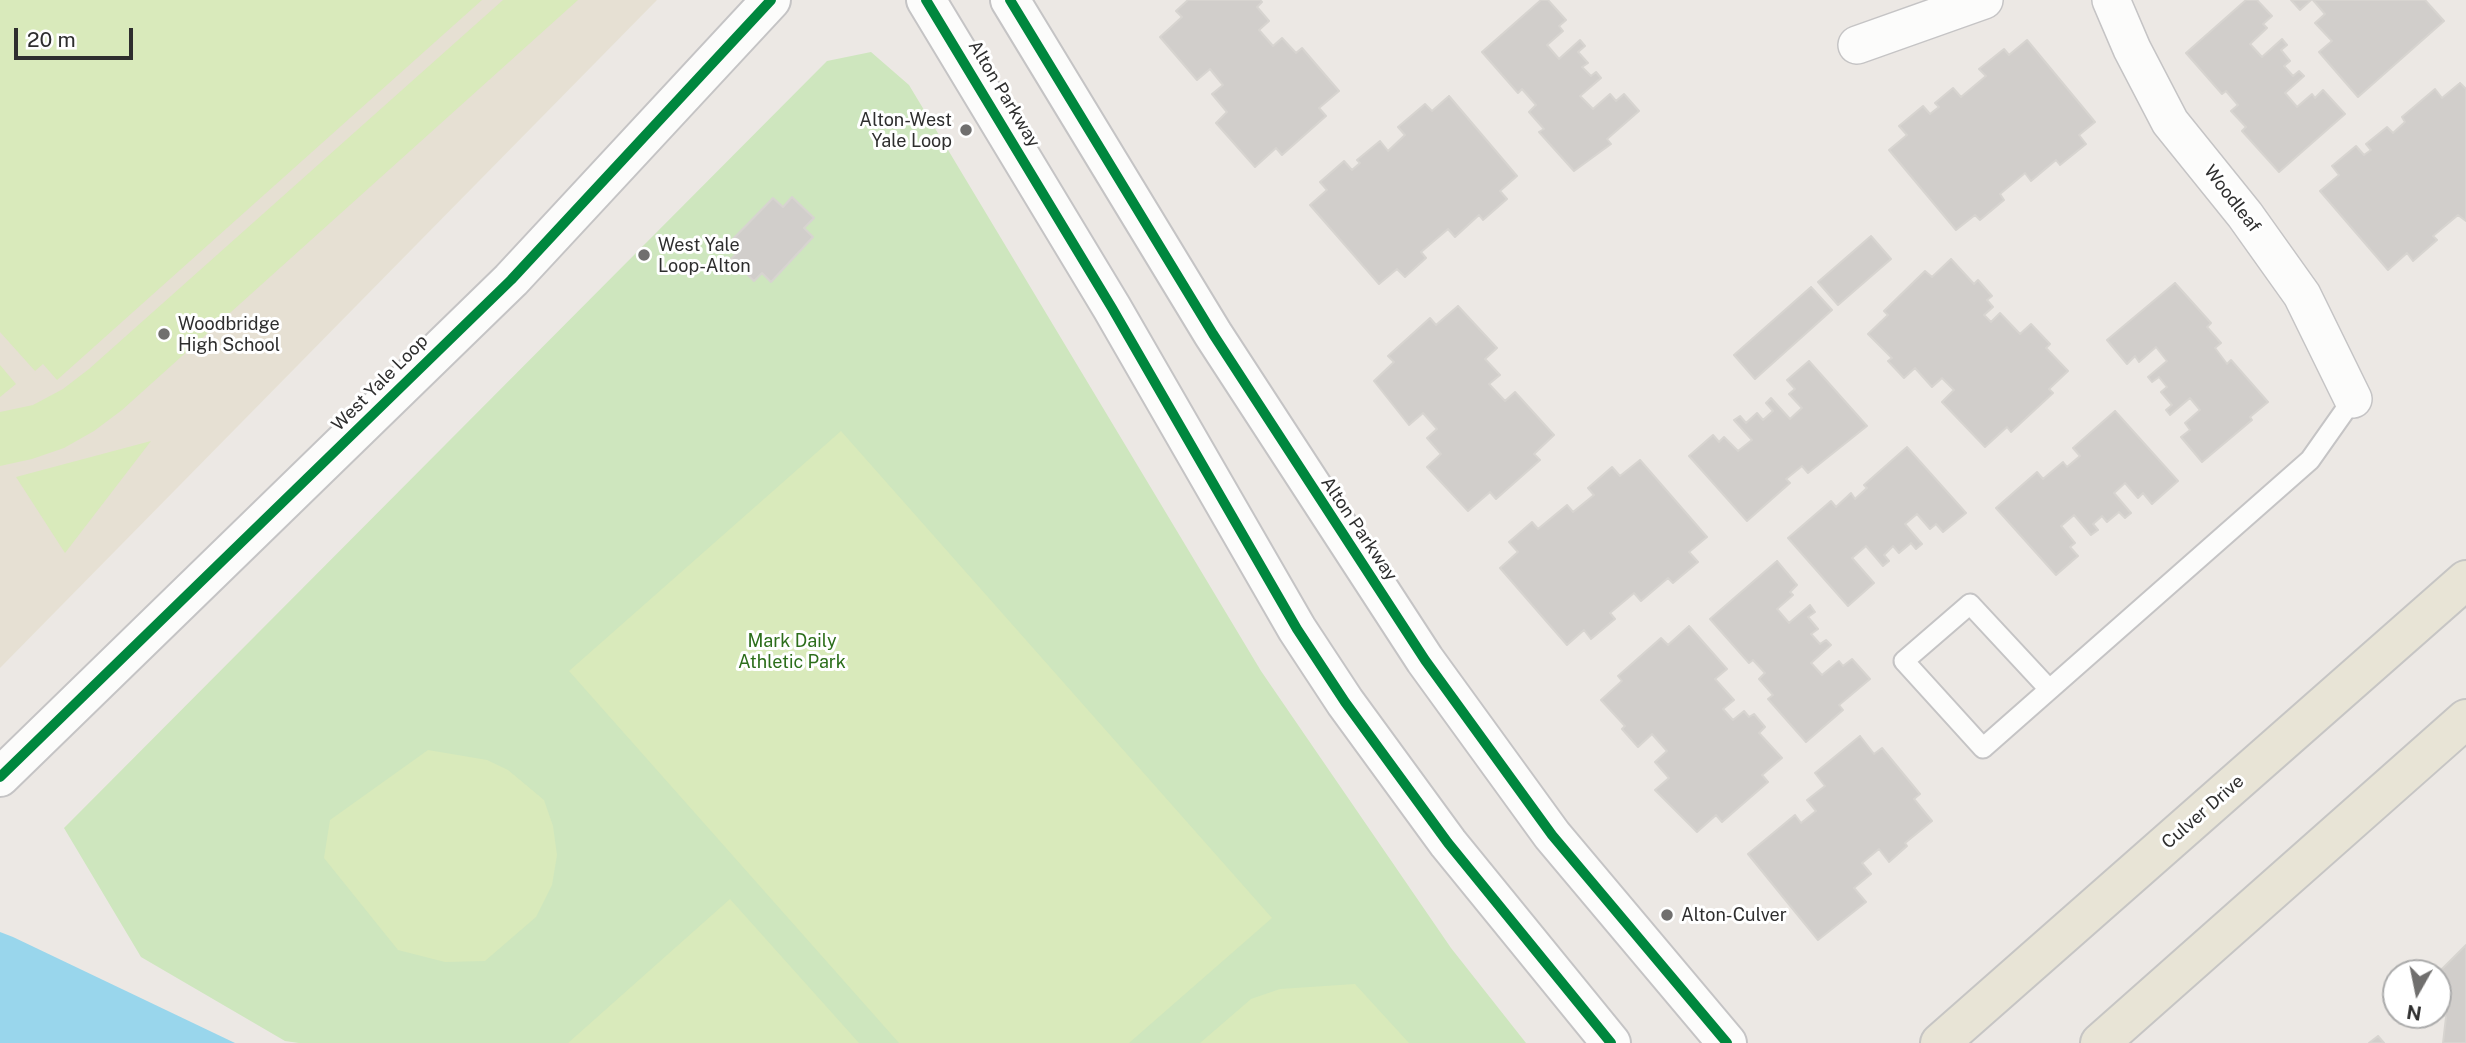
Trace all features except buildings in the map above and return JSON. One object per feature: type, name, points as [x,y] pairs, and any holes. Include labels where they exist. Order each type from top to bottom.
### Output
[{"type":"main road","name":"West Yale Loop","points":[[1,776],[511,280],[771,0]]},
{"type":"main road","name":"Alton Parkway","points":[[926,0],[1105,297],[1297,629],[1345,702],[1448,843],[1556,980],[1611,1043]]},
{"type":"main road","name":"Alton Parkway","points":[[1010,0],[1213,334],[1425,660],[1552,835],[1727,1043]]},
{"type":"main road","name":"Culver Drive","points":[[1940,1043],[2466,580]]},
{"type":"main road","points":[[2100,1043],[2466,719]]},
{"type":"street","points":[[1857,45],[1984,0]]},
{"type":"street","name":"Woodleaf","points":[[2111,0],[2132,49],[2170,122],[2245,215],[2302,295],[2353,399]]},
{"type":"lane","points":[[2049,689],[1970,604],[1904,661],[1983,748],[2310,460],[2353,399]]},
{"type":"shaded area","name":"Woodbridge High School","points":[[0,0],[657,0],[0,668]]},
{"type":"green space","points":[[0,0],[482,0],[57,380],[43,364],[35,371],[0,332]]},
{"type":"green space","points":[[503,0],[578,0],[122,410],[94,431],[64,448],[0,466],[0,412],[33,405],[63,389],[89,369]]},
{"type":"green space","name":"Mark Daily Athletic Park","points":[[871,52],[909,85],[1261,671],[1451,948],[1526,1043],[299,1043],[285,1041],[141,957],[64,828],[827,61]]},
{"type":"green space","points":[[0,365],[16,384],[0,397]]},
{"type":"green space","points":[[841,431],[1272,918],[1129,1043],[899,1043],[569,671]]},
{"type":"green space","points":[[151,441],[65,553],[16,477]]},
{"type":"green space","points":[[428,750],[487,760],[508,770],[544,800],[553,826],[557,855],[552,885],[536,917],[485,961],[445,962],[398,950],[324,858],[330,820]]},
{"type":"green space","points":[[730,899],[859,1043],[568,1043]]},
{"type":"green space","points":[[1355,984],[1409,1043],[1200,1043],[1251,999],[1280,989]]},
{"type":"water","points":[[0,932],[13,937],[235,1043],[0,1043]]},
{"type":"cycle path","points":[[0,777],[511,280],[771,0]]},
{"type":"cycle path","points":[[926,0],[1112,308],[1297,629],[1345,702],[1448,843],[1611,1043]]},
{"type":"cycle path","points":[[1010,0],[1213,334],[1425,660],[1552,835],[1727,1043]]},
{"type":"place","name":"Alton-West Yale Loop","points":[[966,130]]},
{"type":"place","name":"West Yale Loop-Alton","points":[[644,255]]},
{"type":"place","name":"Woodbridge High School","points":[[164,334]]},
{"type":"place","name":"Alton-Culver","points":[[1667,915]]}]
